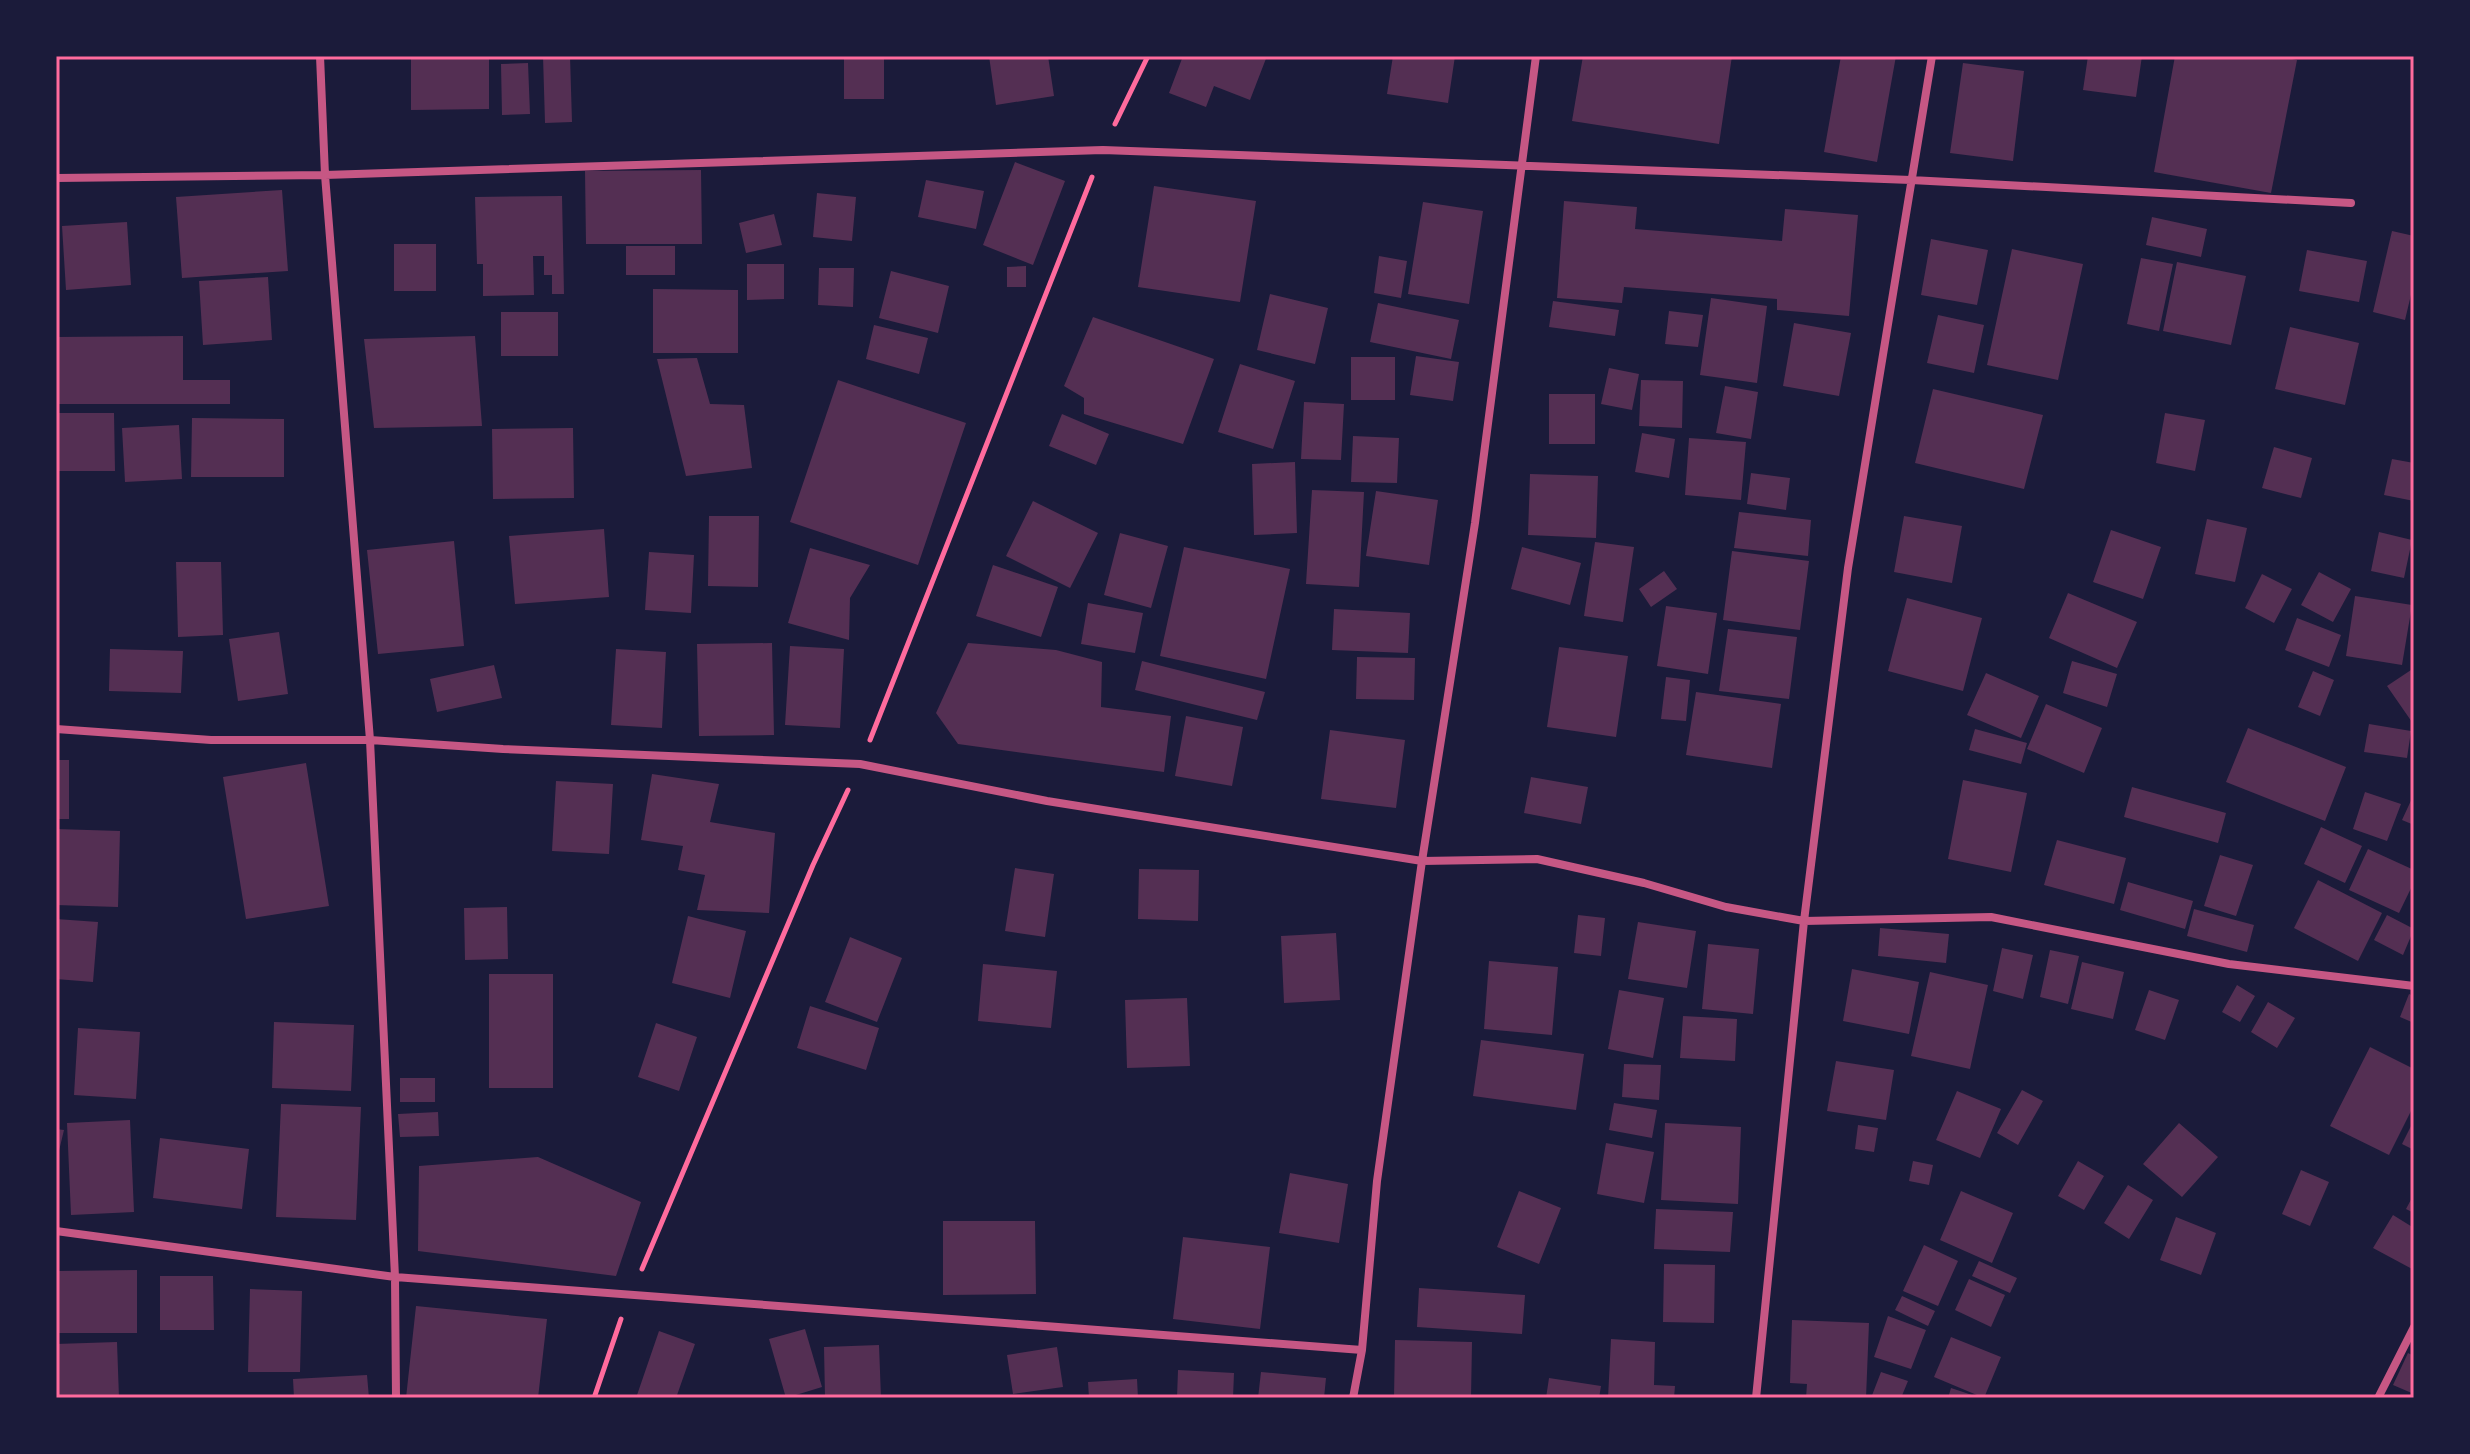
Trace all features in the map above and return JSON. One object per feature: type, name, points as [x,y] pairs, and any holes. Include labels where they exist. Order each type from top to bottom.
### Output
[{"type":"street","points":[[320,56],[325,175],[370,740],[395,1277],[396,1398]]},
{"type":"street","points":[[1353,1398],[1362,1350],[1377,1181],[1422,861],[1475,523],[1536,56]]},
{"type":"street","points":[[1756,1398],[1804,921],[1848,568],[1932,56]]},
{"type":"street","points":[[56,178],[325,175],[1103,150],[1911,180],[2351,203]]},
{"type":"street","points":[[56,729],[211,740],[370,740],[503,749],[860,764],[1047,801],[1422,861],[1537,859],[1644,883],[1726,907],[1804,921],[1991,917],[2229,964],[2414,986]]},
{"type":"street","points":[[56,1231],[395,1277],[1362,1350]]},
{"type":"street","points":[[2378,1398],[2414,1327]]},
{"type":"path","points":[[594,1398],[631,1294],[813,865],[860,764],[1103,150],[1148,56]]},
{"type":"building","points":[[56,56],[77,56],[77,59],[56,59]]},
{"type":"building","points":[[411,56],[489,56],[489,109],[411,110]]},
{"type":"building","points":[[543,56],[570,56],[572,122],[545,123]]},
{"type":"building","points":[[844,56],[884,56],[884,99],[844,99]]},
{"type":"building","points":[[989,56],[1048,56],[1054,96],[996,105]]},
{"type":"building","points":[[1183,56],[1267,56],[1250,100],[1214,86],[1206,107],[1169,93]]},
{"type":"building","points":[[1393,56],[1455,56],[1448,103],[1387,94]]},
{"type":"building","points":[[1583,56],[1732,56],[1719,144],[1572,121]]},
{"type":"building","points":[[1841,56],[1896,56],[1877,162],[1824,152]]},
{"type":"building","points":[[2088,56],[2142,56],[2136,97],[2083,90]]},
{"type":"building","points":[[2175,56],[2278,56],[2297,60],[2271,193],[2154,172]]},
{"type":"building","points":[[528,63],[530,114],[502,115],[501,64]]},
{"type":"building","points":[[1963,63],[2024,71],[2013,161],[1950,153]]},
{"type":"building","points":[[1015,162],[1065,181],[1033,265],[983,245]]},
{"type":"building","points":[[701,170],[702,244],[586,244],[585,171]]},
{"type":"building","points":[[926,180],[984,191],[976,229],[918,217]]},
{"type":"building","points":[[1154,186],[1256,201],[1240,302],[1138,287]]},
{"type":"building","points":[[282,190],[288,271],[182,278],[176,197]]},
{"type":"building","points":[[817,193],[856,197],[852,241],[813,237]]},
{"type":"building","points":[[562,196],[564,294],[552,294],[552,275],[544,275],[544,256],[533,256],[534,295],[483,296],[483,264],[477,264],[475,197]]},
{"type":"building","points":[[1564,201],[1637,207],[1635,229],[1782,241],[1785,209],[1858,215],[1849,316],[1777,310],[1777,299],[1624,287],[1622,303],[1557,298]]},
{"type":"building","points":[[1423,202],[1483,211],[1469,304],[1408,294]]},
{"type":"building","points":[[774,214],[782,245],[746,253],[739,223]]},
{"type":"building","points":[[2152,217],[2207,229],[2201,257],[2146,245]]},
{"type":"building","points":[[127,222],[131,285],[66,290],[62,226]]},
{"type":"building","points":[[2392,231],[2414,236],[2414,282],[2405,320],[2373,312]]},
{"type":"building","points":[[1931,239],[1988,250],[1977,305],[1921,295]]},
{"type":"building","points":[[394,244],[436,244],[436,291],[394,291]]},
{"type":"building","points":[[626,246],[675,246],[675,275],[626,275]]},
{"type":"building","points":[[2012,249],[2083,264],[2058,380],[1987,365]]},
{"type":"building","points":[[2307,250],[2367,261],[2359,302],[2299,291]]},
{"type":"building","points":[[1379,256],[1407,261],[1401,298],[1374,293]]},
{"type":"building","points":[[2141,258],[2173,264],[2159,331],[2127,324]]},
{"type":"building","points":[[2177,262],[2246,276],[2231,345],[2163,331]]},
{"type":"building","points":[[747,264],[784,264],[784,299],[747,300]]},
{"type":"building","points":[[1026,266],[1026,287],[1007,287],[1007,267]]},
{"type":"building","points":[[819,268],[854,268],[853,307],[818,305]]},
{"type":"building","points":[[891,271],[949,286],[938,333],[879,318]]},
{"type":"building","points":[[268,277],[272,340],[203,345],[199,281]]},
{"type":"building","points":[[653,289],[738,290],[738,353],[653,353]]},
{"type":"building","points":[[1270,294],[1328,308],[1315,364],[1257,350]]},
{"type":"building","points":[[1711,298],[1767,306],[1757,383],[1700,375]]},
{"type":"building","points":[[1553,301],[1619,310],[1615,336],[1549,327]]},
{"type":"building","points":[[1378,303],[1459,320],[1451,359],[1370,342]]},
{"type":"building","points":[[1669,311],[1703,315],[1698,347],[1665,344]]},
{"type":"building","points":[[501,312],[558,312],[558,356],[501,356]]},
{"type":"building","points":[[1938,315],[1984,325],[1974,373],[1927,363]]},
{"type":"building","points":[[1093,317],[1214,359],[1183,444],[1084,414],[1084,398],[1064,386]]},
{"type":"building","points":[[1794,323],[1851,333],[1839,396],[1783,386]]},
{"type":"building","points":[[874,325],[928,338],[919,374],[866,359]]},
{"type":"building","points":[[2290,327],[2359,343],[2345,405],[2275,389]]},
{"type":"building","points":[[183,336],[183,380],[230,380],[230,404],[56,404],[56,337]]},
{"type":"building","points":[[475,336],[482,426],[374,428],[364,339]]},
{"type":"building","points":[[1416,356],[1459,362],[1453,401],[1410,395]]},
{"type":"building","points":[[1351,357],[1395,357],[1395,400],[1351,400]]},
{"type":"building","points":[[697,358],[710,404],[744,405],[752,468],[686,476],[657,359]]},
{"type":"building","points":[[1240,364],[1295,381],[1273,449],[1218,432]]},
{"type":"building","points":[[1609,368],[1639,374],[1632,410],[1601,404]]},
{"type":"building","points":[[838,380],[966,423],[918,565],[790,522]]},
{"type":"building","points":[[1641,380],[1683,381],[1682,428],[1639,426]]},
{"type":"building","points":[[1725,386],[1758,392],[1751,439],[1716,433]]},
{"type":"building","points":[[1933,389],[2043,415],[2024,489],[1915,463]]},
{"type":"building","points":[[1549,394],[1595,394],[1595,444],[1549,444]]},
{"type":"building","points":[[1304,402],[1344,404],[1341,460],[1301,459]]},
{"type":"building","points":[[56,413],[114,413],[115,471],[56,471]]},
{"type":"building","points":[[2165,413],[2205,420],[2195,471],[2156,463]]},
{"type":"building","points":[[1062,414],[1109,434],[1096,465],[1049,446]]},
{"type":"building","points":[[192,418],[284,419],[284,477],[191,477]]},
{"type":"building","points":[[179,425],[182,479],[125,482],[122,428]]},
{"type":"building","points":[[573,428],[574,498],[493,499],[492,429]]},
{"type":"building","points":[[1642,433],[1675,439],[1669,478],[1635,472]]},
{"type":"building","points":[[1353,436],[1399,438],[1397,483],[1351,482]]},
{"type":"building","points":[[1689,438],[1746,442],[1741,500],[1685,495]]},
{"type":"building","points":[[2274,447],[2312,458],[2301,498],[2262,488]]},
{"type":"building","points":[[2392,459],[2414,463],[2414,501],[2384,495]]},
{"type":"building","points":[[1295,462],[1297,533],[1254,535],[1252,464]]},
{"type":"building","points":[[1751,473],[1790,478],[1786,510],[1747,504]]},
{"type":"building","points":[[1530,474],[1598,476],[1596,538],[1528,535]]},
{"type":"building","points":[[1312,490],[1364,492],[1359,587],[1306,584]]},
{"type":"building","points":[[1376,491],[1438,500],[1429,565],[1366,556]]},
{"type":"building","points":[[1033,501],[1098,533],[1070,588],[1006,556]]},
{"type":"building","points":[[1739,512],[1811,520],[1808,556],[1734,548]]},
{"type":"building","points":[[709,516],[759,516],[758,587],[708,586]]},
{"type":"building","points":[[1904,516],[1962,526],[1952,583],[1894,572]]},
{"type":"building","points":[[2207,519],[2247,528],[2235,582],[2195,574]]},
{"type":"building","points":[[604,529],[609,597],[515,604],[509,536]]},
{"type":"building","points":[[2111,530],[2161,547],[2143,599],[2093,582]]},
{"type":"building","points":[[2379,532],[2412,540],[2404,578],[2371,571]]},
{"type":"building","points":[[1120,533],[1168,546],[1151,608],[1104,595]]},
{"type":"building","points":[[454,541],[464,646],[378,654],[367,550]]},
{"type":"building","points":[[1595,542],[1634,547],[1623,622],[1584,616]]},
{"type":"building","points":[[1184,547],[1290,569],[1266,679],[1160,656]]},
{"type":"building","points":[[1522,547],[1581,563],[1570,605],[1511,589]]},
{"type":"building","points":[[810,548],[870,565],[850,598],[849,640],[788,623]]},
{"type":"building","points":[[1732,551],[1809,561],[1800,630],[1723,620]]},
{"type":"building","points":[[649,552],[694,555],[691,613],[645,610]]},
{"type":"building","points":[[176,562],[221,562],[223,635],[178,637]]},
{"type":"building","points":[[993,565],[1058,587],[1041,637],[976,616]]},
{"type":"building","points":[[1664,571],[1677,589],[1651,607],[1639,589]]},
{"type":"building","points":[[2319,572],[2351,589],[2333,622],[2301,605]]},
{"type":"building","points":[[2262,574],[2292,589],[2274,623],[2245,608]]},
{"type":"building","points":[[2068,593],[2137,622],[2117,668],[2049,638]]},
{"type":"building","points":[[2355,596],[2412,605],[2402,665],[2346,656]]},
{"type":"building","points":[[1907,598],[1982,618],[1963,691],[1888,671]]},
{"type":"building","points":[[1088,603],[1143,613],[1135,653],[1081,644]]},
{"type":"building","points":[[1666,606],[1717,613],[1708,674],[1657,666]]},
{"type":"building","points":[[1334,609],[1410,613],[1408,653],[1332,650]]},
{"type":"building","points":[[2297,618],[2341,635],[2329,667],[2285,650]]},
{"type":"building","points":[[1728,629],[1797,637],[1789,699],[1719,691]]},
{"type":"building","points":[[279,632],[288,694],[238,701],[229,639]]},
{"type":"building","points":[[772,643],[774,735],[699,736],[697,644]]},
{"type":"building","points":[[968,643],[1056,650],[1102,662],[1101,707],[1171,716],[1164,772],[958,744],[936,713]]},
{"type":"building","points":[[790,646],[844,649],[840,728],[785,725]]},
{"type":"building","points":[[1559,647],[1628,656],[1616,737],[1547,727]]},
{"type":"building","points":[[110,649],[183,651],[181,693],[109,691]]},
{"type":"building","points":[[616,649],[666,652],[662,728],[611,725]]},
{"type":"building","points":[[1357,657],[1415,658],[1414,700],[1356,699]]},
{"type":"building","points":[[1142,661],[1265,692],[1257,720],[1135,690]]},
{"type":"building","points":[[2072,661],[2117,674],[2107,707],[2063,693]]},
{"type":"building","points":[[494,665],[502,698],[437,712],[430,679]]},
{"type":"building","points":[[2414,668],[2414,725],[2387,686]]},
{"type":"building","points":[[2313,671],[2334,680],[2320,716],[2298,707]]},
{"type":"building","points":[[1986,673],[2039,696],[2021,738],[1967,715]]},
{"type":"building","points":[[1666,677],[1690,680],[1686,721],[1661,719]]},
{"type":"building","points":[[1696,692],[1781,704],[1772,768],[1686,755]]},
{"type":"building","points":[[2046,704],[2102,728],[2084,773],[2027,749]]},
{"type":"building","points":[[1186,716],[1243,727],[1232,786],[1175,776]]},
{"type":"building","points":[[2369,724],[2411,731],[2407,758],[2364,752]]},
{"type":"building","points":[[2248,728],[2346,767],[2325,821],[2226,782]]},
{"type":"building","points":[[1975,729],[2027,743],[2021,764],[1969,750]]},
{"type":"building","points":[[1330,730],[1405,740],[1396,808],[1321,799]]},
{"type":"building","points":[[56,760],[69,760],[69,819],[56,819]]},
{"type":"building","points":[[306,763],[329,906],[246,919],[223,777]]},
{"type":"building","points":[[652,774],[719,784],[710,822],[775,833],[769,913],[697,910],[705,875],[678,870],[683,846],[641,840]]},
{"type":"building","points":[[1531,777],[1588,787],[1581,824],[1524,813]]},
{"type":"building","points":[[1963,780],[2027,793],[2011,872],[1948,859]]},
{"type":"building","points":[[556,781],[613,784],[609,854],[552,851]]},
{"type":"building","points":[[2132,787],[2226,813],[2218,843],[2124,817]]},
{"type":"building","points":[[2365,792],[2401,804],[2387,841],[2353,829]]},
{"type":"building","points":[[2414,794],[2414,825],[2402,820]]},
{"type":"building","points":[[2321,827],[2362,846],[2345,883],[2304,864]]},
{"type":"building","points":[[56,829],[120,831],[118,907],[56,905]]},
{"type":"building","points":[[2057,840],[2126,858],[2114,904],[2044,885]]},
{"type":"building","points":[[2368,849],[2414,870],[2414,882],[2399,913],[2349,890]]},
{"type":"building","points":[[2220,855],[2253,865],[2236,916],[2204,906]]},
{"type":"building","points":[[1015,868],[1054,874],[1045,937],[1005,931]]},
{"type":"building","points":[[1139,869],[1199,870],[1198,921],[1138,919]]},
{"type":"building","points":[[2318,880],[2382,913],[2358,961],[2294,928]]},
{"type":"building","points":[[2128,882],[2193,901],[2185,929],[2120,910]]},
{"type":"building","points":[[507,907],[508,959],[465,960],[464,908]]},
{"type":"building","points":[[2194,909],[2254,925],[2247,952],[2187,936]]},
{"type":"building","points":[[1578,915],[1605,918],[1601,956],[1574,953]]},
{"type":"building","points":[[2387,915],[2414,929],[2403,955],[2374,940]]},
{"type":"building","points":[[688,916],[746,931],[730,998],[672,983]]},
{"type":"building","points":[[56,919],[98,922],[93,982],[56,979]]},
{"type":"building","points":[[1638,922],[1696,931],[1687,988],[1628,979]]},
{"type":"building","points":[[1880,928],[1949,934],[1946,963],[1878,956]]},
{"type":"building","points":[[1336,933],[1340,1000],[1284,1003],[1281,936]]},
{"type":"building","points":[[850,937],[902,958],[877,1022],[825,1002]]},
{"type":"building","points":[[1708,944],[1759,949],[1753,1014],[1702,1009]]},
{"type":"building","points":[[2002,948],[2033,955],[2023,999],[1993,991]]},
{"type":"building","points":[[2050,950],[2079,956],[2068,1004],[2040,997]]},
{"type":"building","points":[[1489,961],[1558,967],[1552,1035],[1484,1029]]},
{"type":"building","points":[[2082,962],[2124,972],[2113,1019],[2071,1009]]},
{"type":"building","points":[[983,964],[1057,971],[1051,1028],[978,1021]]},
{"type":"building","points":[[1852,969],[1919,982],[1909,1034],[1843,1021]]},
{"type":"building","points":[[1930,972],[1988,985],[1970,1069],[1911,1056]]},
{"type":"building","points":[[489,974],[553,974],[553,1088],[489,1088]]},
{"type":"building","points":[[2237,985],[2255,996],[2240,1022],[2222,1012]]},
{"type":"building","points":[[1619,990],[1664,998],[1653,1058],[1608,1049]]},
{"type":"building","points":[[2149,990],[2179,1000],[2165,1040],[2135,1030]]},
{"type":"building","points":[[2409,994],[2414,996],[2414,1023],[2400,1017]]},
{"type":"building","points":[[1187,998],[1190,1066],[1127,1068],[1125,1000]]},
{"type":"building","points":[[2268,1002],[2295,1018],[2277,1048],[2251,1032]]},
{"type":"building","points":[[810,1006],[879,1028],[866,1070],[797,1048]]},
{"type":"building","points":[[1683,1016],[1737,1019],[1735,1061],[1680,1058]]},
{"type":"building","points":[[274,1022],[354,1025],[351,1091],[272,1088]]},
{"type":"building","points":[[656,1023],[697,1037],[679,1091],[638,1077]]},
{"type":"building","points":[[78,1028],[140,1032],[136,1099],[74,1095]]},
{"type":"building","points":[[1481,1040],[1584,1054],[1576,1110],[1473,1096]]},
{"type":"building","points":[[2370,1047],[2414,1069],[2414,1105],[2389,1155],[2330,1126]]},
{"type":"building","points":[[1836,1061],[1894,1070],[1886,1120],[1827,1111]]},
{"type":"building","points":[[1624,1064],[1661,1065],[1659,1100],[1622,1097]]},
{"type":"building","points":[[400,1078],[435,1078],[435,1102],[400,1102]]},
{"type":"building","points":[[2022,1090],[2043,1101],[2018,1145],[1997,1133]]},
{"type":"building","points":[[1957,1091],[2001,1109],[1980,1158],[1936,1140]]},
{"type":"building","points":[[1614,1103],[1657,1110],[1652,1138],[1609,1130]]},
{"type":"building","points":[[281,1104],[361,1107],[356,1220],[276,1217]]},
{"type":"building","points":[[438,1112],[439,1136],[400,1137],[398,1114]]},
{"type":"building","points":[[130,1120],[134,1212],[71,1215],[67,1123]]},
{"type":"building","points":[[2414,1120],[2414,1150],[2402,1144]]},
{"type":"building","points":[[1665,1123],[1741,1127],[1738,1204],[1661,1200]]},
{"type":"building","points":[[2179,1123],[2218,1157],[2182,1197],[2143,1164]]},
{"type":"building","points":[[1858,1125],[1878,1128],[1874,1152],[1855,1149]]},
{"type":"building","points":[[56,1129],[64,1130],[57,1159],[56,1159]]},
{"type":"building","points":[[160,1138],[249,1149],[242,1209],[153,1198]]},
{"type":"building","points":[[1606,1143],[1654,1152],[1644,1203],[1597,1194]]},
{"type":"building","points":[[538,1157],[641,1202],[616,1276],[418,1251],[419,1166]]},
{"type":"building","points":[[1913,1161],[1933,1165],[1929,1185],[1909,1181]]},
{"type":"building","points":[[2078,1161],[2104,1176],[2084,1210],[2058,1196]]},
{"type":"building","points":[[2301,1170],[2329,1182],[2310,1226],[2282,1214]]},
{"type":"building","points":[[1290,1173],[1348,1184],[1339,1243],[1279,1233]]},
{"type":"building","points":[[2128,1185],[2153,1200],[2129,1239],[2104,1223]]},
{"type":"building","points":[[1519,1191],[1561,1208],[1539,1264],[1497,1247]]},
{"type":"building","points":[[1961,1191],[2013,1213],[1992,1263],[1940,1240]]},
{"type":"building","points":[[2414,1194],[2414,1213],[2406,1209]]},
{"type":"building","points":[[1656,1209],[1733,1212],[1730,1252],[1654,1249]]},
{"type":"building","points":[[2393,1215],[2414,1228],[2414,1270],[2373,1248]]},
{"type":"building","points":[[2176,1217],[2216,1233],[2201,1275],[2160,1260]]},
{"type":"building","points":[[943,1221],[1035,1221],[1036,1294],[943,1295]]},
{"type":"building","points":[[1183,1237],[1270,1247],[1260,1329],[1173,1319]]},
{"type":"building","points":[[1924,1245],[1958,1261],[1938,1306],[1903,1291]]},
{"type":"building","points":[[1979,1261],[2017,1278],[2010,1293],[1972,1276]]},
{"type":"building","points":[[1664,1264],[1715,1265],[1714,1323],[1663,1322]]},
{"type":"building","points":[[137,1270],[137,1333],[59,1333],[59,1271]]},
{"type":"building","points":[[160,1276],[213,1276],[214,1330],[160,1330]]},
{"type":"building","points":[[1969,1279],[2005,1295],[1991,1327],[1955,1310]]},
{"type":"building","points":[[1419,1288],[1525,1295],[1522,1334],[1417,1327]]},
{"type":"building","points":[[250,1289],[302,1291],[300,1372],[248,1372]]},
{"type":"building","points":[[1902,1296],[1935,1311],[1928,1326],[1895,1310]]},
{"type":"building","points":[[416,1306],[547,1319],[538,1398],[406,1398]]},
{"type":"building","points":[[1888,1316],[1926,1330],[1911,1369],[1874,1357]]},
{"type":"building","points":[[1792,1320],[1869,1323],[1866,1398],[1806,1398],[1807,1384],[1790,1383]]},
{"type":"building","points":[[805,1329],[822,1387],[786,1398],[769,1339]]},
{"type":"building","points":[[659,1331],[695,1344],[676,1398],[636,1398]]},
{"type":"building","points":[[1951,1337],[2001,1357],[1984,1398],[1934,1377]]},
{"type":"building","points":[[1611,1339],[1655,1342],[1654,1385],[1675,1386],[1674,1398],[1608,1398]]},
{"type":"building","points":[[1395,1340],[1472,1342],[1471,1398],[1394,1398]]},
{"type":"building","points":[[117,1342],[119,1398],[56,1398],[56,1344]]},
{"type":"building","points":[[879,1345],[881,1398],[825,1398],[824,1347]]},
{"type":"building","points":[[1057,1347],[1063,1387],[1013,1394],[1007,1355]]},
{"type":"building","points":[[2408,1353],[2414,1356],[2414,1394],[2393,1385]]},
{"type":"building","points":[[1178,1370],[1234,1373],[1233,1398],[1177,1398]]},
{"type":"building","points":[[1261,1372],[1326,1378],[1324,1398],[1258,1398]]},
{"type":"building","points":[[1881,1372],[1908,1381],[1901,1398],[1871,1398]]},
{"type":"building","points":[[367,1375],[369,1398],[294,1398],[293,1379]]},
{"type":"building","points":[[1549,1378],[1601,1386],[1599,1398],[1546,1398]]},
{"type":"building","points":[[1137,1379],[1138,1398],[1089,1398],[1088,1382]]},
{"type":"building","points":[[1951,1388],[1978,1397],[1978,1398],[1948,1398]]}]
